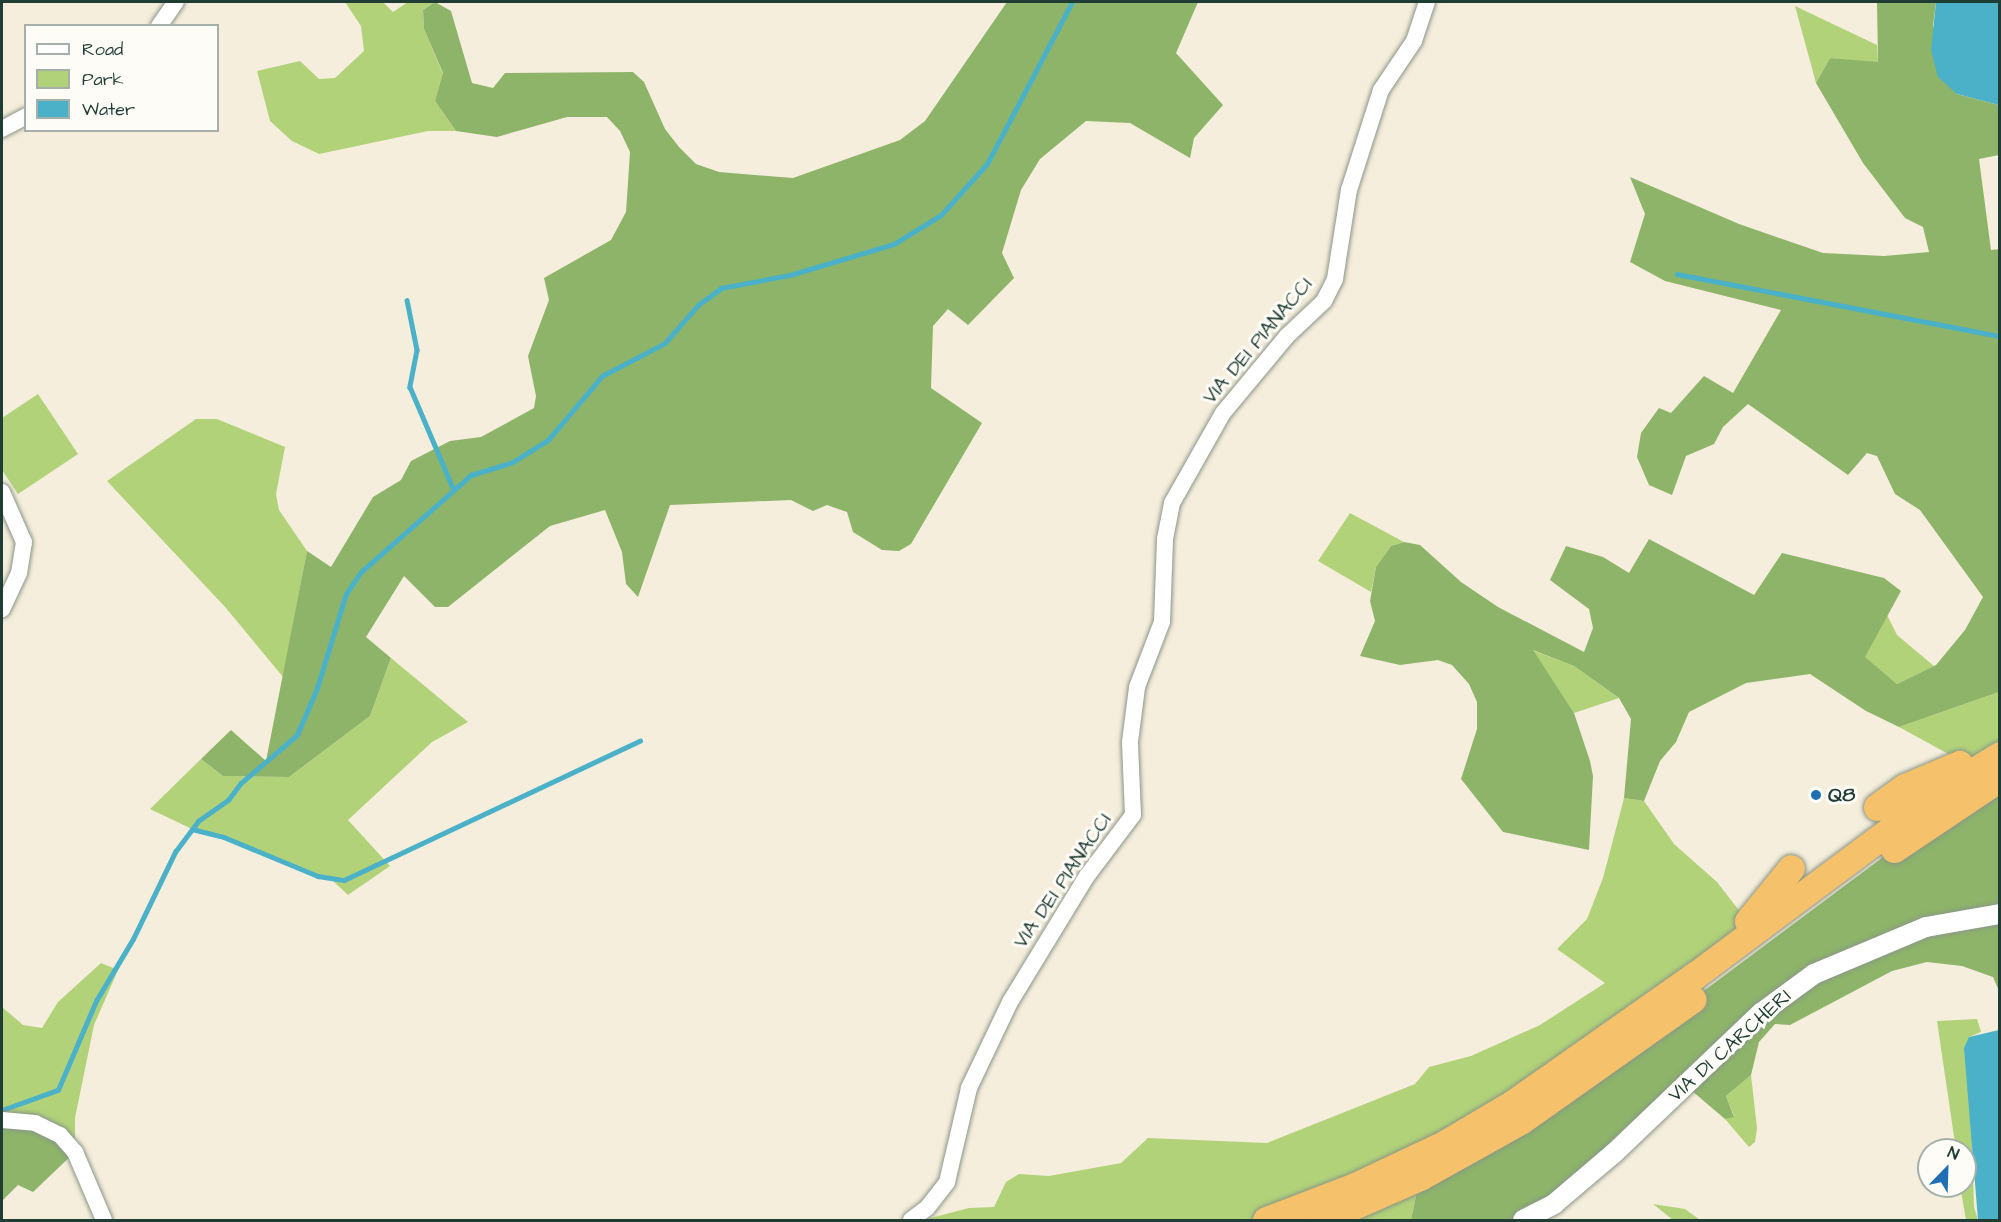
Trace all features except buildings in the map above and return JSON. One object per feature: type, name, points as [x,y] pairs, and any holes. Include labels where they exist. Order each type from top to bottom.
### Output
[{"type":"highway","points":[[1877,807],[1905,788],[1942,773],[2000,741]]},
{"type":"highway","points":[[1266,1221],[1355,1186],[1444,1144],[1547,1081],[1949,786],[2000,755]]},
{"type":"highway","points":[[1322,1221],[1420,1178],[1522,1120],[1606,1064],[1914,834],[2000,778]]},
{"type":"highway","points":[[1713,960],[1791,868]]},
{"type":"street","points":[[160,24],[176,2]]},
{"type":"street","name":"VIA DEI PIANACCI","points":[[911,1221],[927,1208],[946,1182],[969,1088],[1010,1002],[1086,876],[1133,815],[1130,742],[1136,698],[1162,622],[1165,539],[1172,503],[1223,413],[1287,336],[1324,301],[1335,279],[1349,190],[1381,90],[1414,41],[1427,2]]},
{"type":"street","points":[[2,129],[24,117]]},
{"type":"street","points":[[2,492],[24,542],[19,573],[2,609]]},
{"type":"street","name":"VIA DI CARCHERI","points":[[1523,1221],[1554,1204],[1605,1160],[1761,1013],[1814,974],[1926,927],[2000,914]]},
{"type":"street","points":[[2,1120],[35,1123],[60,1135],[75,1152],[104,1221]]},
{"type":"green space","points":[[345,2],[383,2],[393,12],[408,2],[435,2],[423,10],[424,29],[443,74],[435,101],[456,131],[428,131],[319,154],[292,141],[270,121],[257,71],[300,61],[319,79],[335,78],[364,51],[361,26]]},
{"type":"green space","points":[[435,2],[451,11],[472,83],[493,88],[505,73],[633,72],[644,82],[665,129],[679,147],[696,164],[719,172],[793,178],[900,140],[925,121],[1007,2],[1198,2],[1176,53],[1223,105],[1194,138],[1190,158],[1130,123],[1086,121],[1040,159],[1021,190],[1002,253],[1014,278],[968,325],[948,309],[933,326],[931,388],[982,423],[911,544],[899,551],[882,550],[853,532],[847,512],[827,505],[813,511],[791,500],[670,505],[638,597],[626,584],[622,552],[605,510],[550,526],[448,607],[435,607],[404,576],[366,637],[391,658],[370,716],[289,777],[223,776],[201,759],[231,730],[266,761],[307,551],[331,567],[373,497],[401,480],[411,461],[450,441],[481,437],[534,408],[536,396],[528,356],[549,300],[544,278],[611,240],[626,212],[630,152],[620,131],[607,117],[567,117],[497,137],[456,131],[435,101],[443,73],[424,29],[423,10]]},
{"type":"green space","points":[[1877,2],[1936,2],[1933,26],[1957,94],[1999,105],[1999,155],[1979,159],[1991,250],[2000,249],[1999,692],[1899,727],[1866,711],[1810,674],[1746,683],[1689,712],[1676,742],[1660,761],[1644,801],[1624,798],[1631,719],[1619,698],[1574,666],[1533,650],[1574,713],[1590,761],[1593,776],[1589,850],[1503,832],[1461,779],[1477,729],[1477,702],[1469,684],[1452,665],[1438,660],[1400,665],[1360,656],[1375,621],[1370,601],[1376,567],[1391,546],[1404,542],[1420,545],[1461,582],[1498,607],[1584,652],[1593,628],[1589,609],[1550,580],[1566,546],[1603,557],[1629,573],[1649,539],[1754,595],[1782,553],[1884,578],[1901,591],[1865,657],[1897,684],[1936,665],[1965,630],[1983,597],[1920,510],[1895,494],[1877,456],[1867,453],[1848,475],[1748,404],[1723,427],[1714,444],[1686,456],[1672,495],[1649,485],[1637,457],[1641,433],[1659,408],[1671,413],[1704,376],[1733,393],[1781,310],[1665,281],[1630,262],[1645,214],[1630,177],[1739,224],[1823,253],[1884,256],[1929,252],[1923,227],[1905,218],[1863,163],[1816,83],[1830,58],[1878,62]]},
{"type":"green space","points":[[1795,6],[1877,45],[1878,63],[1830,58],[1816,83]]},
{"type":"green space","points":[[38,394],[78,454],[18,494],[2,470],[2,418]]},
{"type":"green space","points":[[196,419],[217,419],[285,447],[276,494],[279,510],[307,551],[283,677],[226,608],[107,481]]},
{"type":"green space","points":[[1350,513],[1404,542],[1391,546],[1376,567],[1371,592],[1318,561]]},
{"type":"green space","points":[[1887,615],[1897,635],[1934,666],[1897,684],[1864,657]]},
{"type":"green space","points":[[1532,650],[1574,666],[1619,698],[1574,713]]},
{"type":"green space","points":[[391,658],[468,722],[432,742],[348,820],[390,866],[348,895],[332,880],[224,837],[192,829],[150,809],[201,759],[223,776],[289,777],[370,716]]},
{"type":"green space","points":[[1999,692],[1999,741],[1963,762],[1899,727]]},
{"type":"green space","points":[[1999,779],[1999,991],[1993,977],[1962,966],[1927,962],[1892,971],[1790,1025],[1775,1024],[1759,1042],[1751,1075],[1726,1096],[1734,1117],[1725,1119],[1685,1085],[1523,1220],[1411,1220],[1420,1177],[1606,1064],[1914,834]]},
{"type":"green space","points":[[1624,798],[1644,801],[1674,844],[1717,882],[1748,922],[1547,1081],[1266,1220],[923,1220],[969,1208],[994,1207],[1006,1182],[1019,1174],[1049,1176],[1121,1163],[1148,1138],[1267,1143],[1415,1084],[1429,1067],[1471,1056],[1540,1025],[1605,983],[1557,949],[1587,919],[1603,878]]},
{"type":"green space","points":[[101,963],[118,970],[94,1025],[75,1118],[75,1152],[2,1120],[2,1007],[23,1025],[42,1028],[58,1002]]},
{"type":"green space","points":[[1977,1019],[1981,1032],[1969,1037],[1972,1138],[1954,1138],[1937,1021]]},
{"type":"green space","points":[[1751,1075],[1757,1128],[1755,1142],[1749,1147],[1725,1119],[1734,1116],[1726,1096]]},
{"type":"green space","points":[[2,1120],[35,1123],[75,1152],[33,1192],[18,1185],[2,1201]]},
{"type":"green space","points":[[1420,1177],[1411,1220],[1322,1220]]},
{"type":"green space","points":[[1962,1198],[1974,1198],[1978,1220],[1966,1220]]},
{"type":"green space","points":[[1653,1204],[1685,1209],[1700,1220],[1673,1220]]},
{"type":"water","points":[[1936,2],[1999,2],[1999,105],[1957,94],[1938,77],[1931,50]]},
{"type":"water","points":[[1999,1030],[1999,1220],[1978,1220],[1977,1138],[1971,1138],[1964,1048],[1969,1037]]},
{"type":"waterway","points":[[2,1110],[58,1090],[96,1001],[133,939],[175,852],[198,821],[228,800],[241,783],[297,735],[317,688],[346,594],[361,572],[471,475],[513,462],[548,440],[602,376],[665,343],[698,305],[721,288],[790,275],[894,244],[941,215],[987,164],[1072,2]]},
{"type":"waterway","points":[[1677,274],[2000,336]]},
{"type":"waterway","points":[[407,300],[417,350],[410,387],[453,488]]},
{"type":"waterway","points":[[192,829],[224,837],[318,876],[344,880],[640,741]]},
{"type":"place","name":"Q8","points":[[1816,795]]}]
